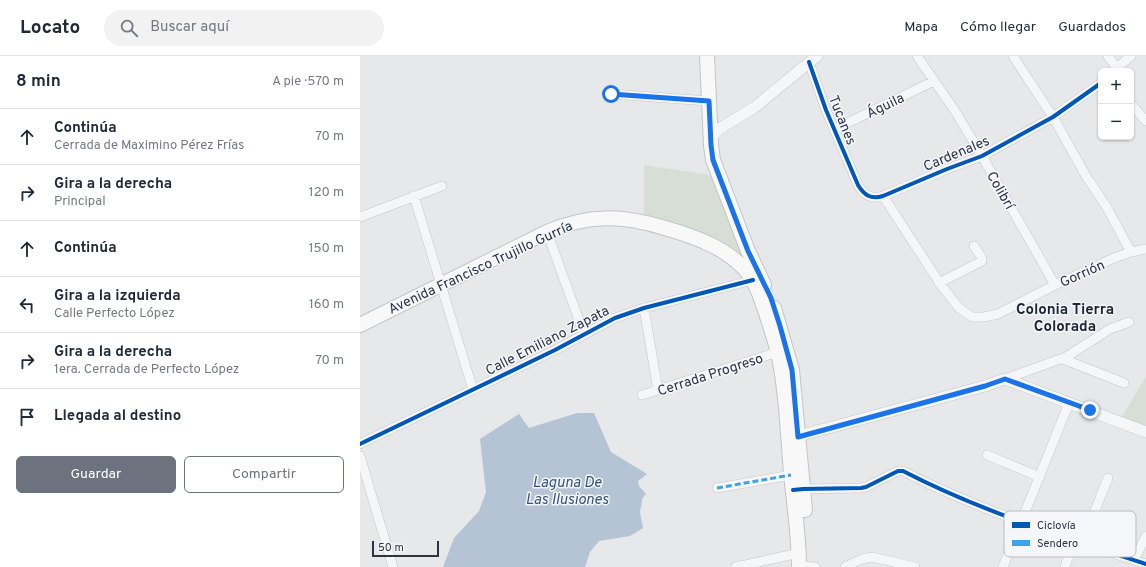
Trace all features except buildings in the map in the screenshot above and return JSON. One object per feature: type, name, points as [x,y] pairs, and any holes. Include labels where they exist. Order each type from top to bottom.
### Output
[{"type":"main road","points":[[707,56],[713,160],[748,251],[771,298],[787,349],[793,377],[793,438],[791,475],[798,490]]},
{"type":"main road","name":"Avenida Francisco Trujillo Gurría","points":[[360,325],[547,232],[565,225],[586,220],[610,218],[629,220],[659,226],[694,237],[712,245],[733,259],[753,280]]},
{"type":"main road","points":[[733,259],[742,259],[746,256],[748,251]]},
{"type":"main road","points":[[753,280],[762,301],[778,352],[793,438],[798,490],[802,564]]},
{"type":"street","name":"Colibrí","points":[[917,56],[982,156],[1055,285]]},
{"type":"street","points":[[1013,56],[1053,117],[1086,176],[1106,206],[1131,252]]},
{"type":"street","points":[[1108,56],[1114,68]]},
{"type":"street","points":[[1116,68],[1131,56]]},
{"type":"street","points":[[711,138],[719,129],[755,107],[813,59]]},
{"type":"street","name":"Tucanes","points":[[813,59],[826,110],[858,185]]},
{"type":"street","name":"Águila","points":[[835,129],[934,81]]},
{"type":"street","name":"Cardenales","points":[[858,185],[862,192],[869,197],[874,198],[883,196],[982,156],[1053,117],[1098,84]]},
{"type":"street","points":[[611,94],[709,101]]},
{"type":"street","points":[[1134,107],[1146,121]]},
{"type":"street","points":[[360,217],[442,186]]},
{"type":"street","points":[[414,196],[473,390]]},
{"type":"street","name":"Gorrión","points":[[883,196],[939,283],[955,305],[972,317],[984,317],[998,314],[1055,285],[1131,252],[1146,249]]},
{"type":"street","points":[[547,232],[584,334]]},
{"type":"street","points":[[939,283],[982,261],[981,256],[974,246]]},
{"type":"street","name":"Calle Emiliano Zapata","points":[[360,444],[549,353],[615,318],[644,308],[753,280]]},
{"type":"street","points":[[644,308],[658,390]]},
{"type":"street","points":[[793,438],[985,386],[1062,359],[1110,329],[1129,322]]},
{"type":"street","name":"Cerrada Progreso","points":[[642,395],[778,352]]},
{"type":"street","points":[[1062,359],[1124,383]]},
{"type":"street","points":[[1005,379],[1146,432]]},
{"type":"street","points":[[1027,511],[1069,403]]},
{"type":"street","points":[[988,455],[1040,477]]},
{"type":"street","points":[[360,456],[393,567]]},
{"type":"street","points":[[798,490],[861,488],[898,471],[903,471],[1004,516]]},
{"type":"street","points":[[717,488],[791,475]]},
{"type":"street","points":[[1092,511],[1108,478]]},
{"type":"street","points":[[1136,556],[1146,536]]},
{"type":"street","points":[[845,567],[862,559],[872,557],[915,567]]},
{"type":"street","points":[[1003,567],[1007,557]]},
{"type":"street","points":[[1065,567],[1070,557]]},
{"type":"street","points":[[1125,557],[1146,564]]},
{"type":"street","points":[[736,567],[802,564],[815,567]]},
{"type":"shaded area","points":[[644,165],[716,176],[730,223],[750,268],[644,218]]},
{"type":"shaded area","points":[[1146,377],[1146,431],[1119,421]]},
{"type":"water","name":"Laguna De Las Ilusiones","points":[[577,413],[594,413],[611,452],[647,474],[638,481],[639,486],[646,494],[642,499],[640,512],[643,528],[630,536],[599,541],[590,552],[585,567],[443,567],[454,538],[479,511],[486,492],[480,439],[519,414],[529,428]]},
{"type":"marked path","points":[[717,488],[791,475]]},
{"type":"cycle path","points":[[809,62],[826,110],[858,185],[865,194],[871,197],[883,196],[982,156],[1053,117],[1098,85]]},
{"type":"cycle path","points":[[360,444],[555,350],[615,318],[644,308],[753,280]]},
{"type":"cycle path","points":[[793,490],[861,488],[898,471],[903,471],[962,499],[1004,515]]},
{"type":"cycle path","points":[[1125,557],[1146,564]]},
{"type":"district","name":"Colonia Tierra Colorada","points":[[1065,318]]},
{"type":"route","points":[[611,94],[709,101],[713,160],[748,251],[771,298],[787,349],[793,377],[798,437],[985,386],[1005,379],[1090,410]]}]
